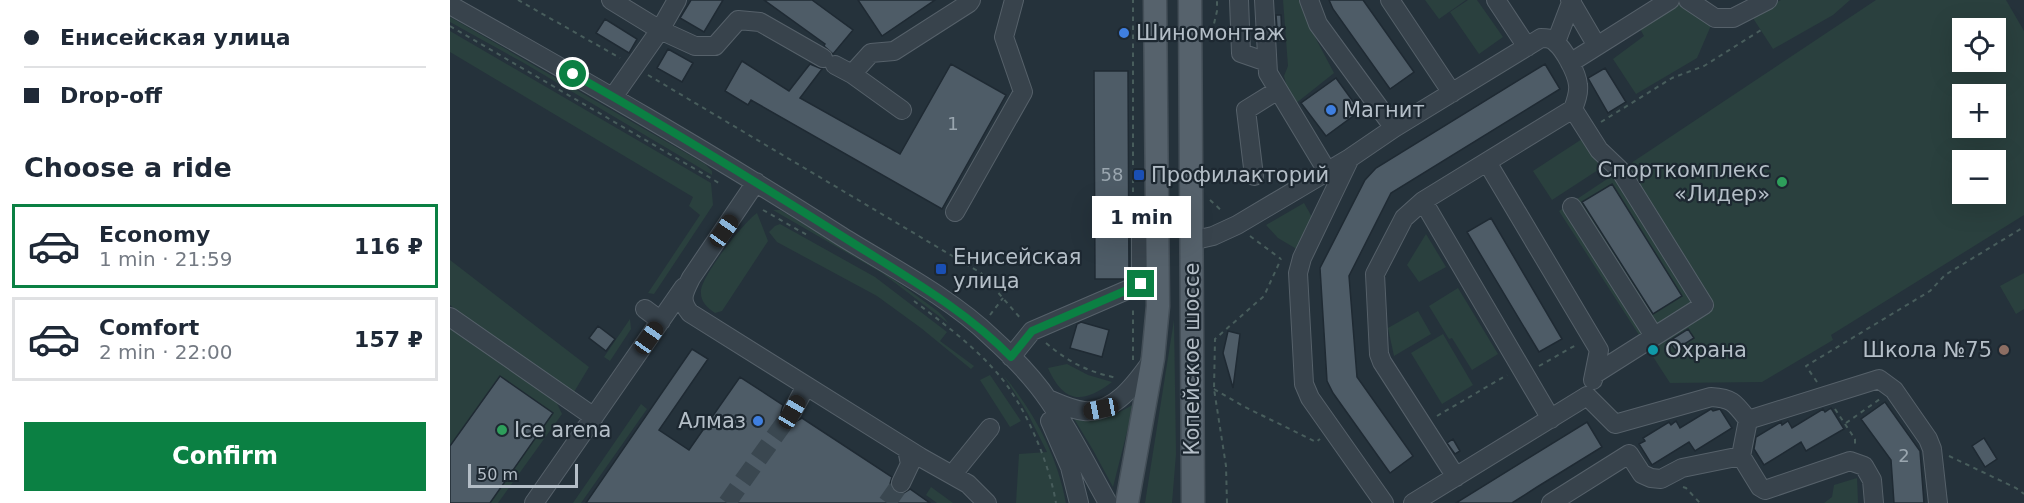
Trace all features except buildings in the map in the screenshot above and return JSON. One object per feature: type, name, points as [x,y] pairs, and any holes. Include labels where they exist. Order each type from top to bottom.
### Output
[{"type":"main road","name":"Копейское шоссе","points":[[1126,503],[1143,362],[1158,306],[1155,0]]},
{"type":"main road","name":"Копейское шоссе","points":[[1190,0],[1193,503]]},
{"type":"street","points":[[611,0],[660,30],[695,46],[714,46],[738,20],[760,22],[852,74],[902,110]]},
{"type":"street","points":[[614,97],[660,30],[677,0]]},
{"type":"street","points":[[852,74],[871,53],[894,51],[971,0]]},
{"type":"street","points":[[955,212],[1023,92],[1004,37],[1014,0]]},
{"type":"street","points":[[1239,0],[1241,53],[1267,62]]},
{"type":"street","points":[[1264,0],[1268,73],[1327,171]]},
{"type":"street","points":[[1310,0],[1318,24],[1394,128]]},
{"type":"street","points":[[1390,0],[1452,93]]},
{"type":"street","points":[[1496,0],[1527,47]]},
{"type":"street","points":[[1570,63],[1670,0]]},
{"type":"street","points":[[1688,0],[1715,18],[1732,18],[1768,0]]},
{"type":"street","points":[[1556,42],[1571,1]]},
{"type":"street","points":[[1571,1],[1597,45]]},
{"type":"street","points":[[450,5],[614,97],[756,182],[936,296],[980,327],[1017,363],[1048,399],[1108,503]]},
{"type":"street","points":[[1191,241],[1213,236],[1237,225],[1350,158],[1394,128],[1541,38],[1549,38],[1556,42],[1570,63],[1578,82],[1579,91],[1573,109],[1423,201],[1404,218],[1378,265],[1374,285],[1379,354],[1456,477]]},
{"type":"street","points":[[1254,176],[1246,110],[1278,90]]},
{"type":"street","points":[[1573,109],[1599,150],[1620,170],[1704,306],[1595,374]]},
{"type":"street","points":[[1350,158],[1302,258],[1298,273],[1304,384],[1310,398],[1332,431],[1384,503]]},
{"type":"street","points":[[1413,503],[1587,396],[1595,374],[1599,350],[1487,162]]},
{"type":"street","points":[[534,503],[756,182]]},
{"type":"street","points":[[1017,363],[1032,331],[1141,284],[1137,201]]},
{"type":"street","points":[[1423,201],[1551,419]]},
{"type":"street","points":[[1572,207],[1654,336]]},
{"type":"street","points":[[691,278],[683,296],[684,306],[690,313],[907,449],[968,484],[987,503]]},
{"type":"street","points":[[645,309],[661,321]]},
{"type":"street","points":[[450,317],[594,417]]},
{"type":"street","points":[[1048,399],[1087,412],[1101,409],[1116,401],[1136,382],[1143,362]]},
{"type":"street","points":[[1017,363],[1055,430],[1070,467],[1079,503]]},
{"type":"street","points":[[1748,420],[1879,379],[1894,390],[1928,439],[1932,449],[1938,503]]},
{"type":"street","points":[[792,412],[806,386]]},
{"type":"street","points":[[1587,396],[1615,424],[1629,454],[1642,474],[1651,478],[1662,479],[1682,468],[1741,456]]},
{"type":"street","points":[[1615,424],[1711,397],[1726,398],[1736,404],[1748,420],[1741,456],[1760,487],[1765,490],[1850,461],[1864,466],[1872,480],[1874,503]]},
{"type":"street","points":[[952,475],[990,428]]},
{"type":"street","points":[[901,483],[910,464],[907,449]]},
{"type":"street","points":[[1551,503],[1629,454]]},
{"type":"path","points":[[518,0],[981,273],[1032,331],[1067,361],[1096,374],[1119,378]]},
{"type":"path","points":[[1133,0],[1137,201]]},
{"type":"path","points":[[1209,47],[1217,0]]},
{"type":"path","points":[[450,27],[719,183]]},
{"type":"path","points":[[1587,130],[1672,78],[1704,66],[1761,30]]},
{"type":"path","points":[[1209,198],[1237,225],[1281,259],[1264,296],[1215,339],[1215,389],[1226,466],[1227,503]]},
{"type":"path","points":[[763,210],[815,240]]},
{"type":"path","points":[[1856,463],[1854,439],[1806,366],[1930,291],[1945,275],[2024,227]]},
{"type":"path","points":[[1133,288],[1143,362]]},
{"type":"path","points":[[908,296],[967,344],[999,374],[1020,406],[1038,446],[1053,484],[1056,503]]},
{"type":"path","points":[[1422,425],[1591,335]]},
{"type":"path","points":[[1215,389],[1243,406],[1316,442],[1332,431]]},
{"type":"path","points":[[1932,449],[2016,488],[2024,494]]},
{"type":"green space","points":[[1283,0],[1304,0],[1316,39],[1334,73],[1295,104],[1290,99],[1284,76],[1288,66]]},
{"type":"green space","points":[[1425,0],[1466,0],[1439,19]]},
{"type":"green space","points":[[1468,0],[1477,0],[1503,37],[1479,54],[1450,12]]},
{"type":"green space","points":[[1781,0],[1850,0],[1833,15],[1773,49],[1751,15]]},
{"type":"green space","name":"Спорткомплекс «Лидер»","points":[[1876,0],[2006,0],[2024,31],[2024,215],[1831,335],[1833,340],[1762,382],[1670,383],[1559,211]]},
{"type":"green space","points":[[1673,4],[1689,7],[1712,23],[1697,58],[1636,94],[1613,59],[1644,36],[1640,29]]},
{"type":"green space","points":[[450,17],[705,164],[712,171],[712,175],[524,63],[450,22]]},
{"type":"green space","points":[[450,31],[711,183],[713,205],[654,294],[648,293],[700,215],[689,206],[693,197],[450,52]]},
{"type":"green space","points":[[1582,139],[1601,168],[1552,200],[1533,171]]},
{"type":"green space","points":[[1304,203],[1312,217],[1300,251],[1278,238],[1266,225]]},
{"type":"green space","points":[[773,210],[780,210],[867,262],[934,308],[948,323],[882,273]]},
{"type":"green space","points":[[757,213],[768,241],[722,311],[715,313],[703,301],[701,290],[703,282],[725,249]]},
{"type":"green space","points":[[780,224],[875,277],[947,332],[940,341],[974,366],[971,369],[877,296],[777,242],[769,232]]},
{"type":"green space","points":[[1426,234],[1446,267],[1419,282],[1407,265]]},
{"type":"green space","points":[[450,260],[589,367],[571,397],[450,305]]},
{"type":"green space","points":[[2024,273],[2024,309],[2016,314],[2000,286]]},
{"type":"green space","points":[[1458,288],[1498,354],[1472,370],[1452,338],[1449,339],[1429,306]]},
{"type":"green space","points":[[1418,311],[1431,334],[1394,356],[1388,328]]},
{"type":"green space","points":[[630,319],[631,329],[610,361],[604,357]]},
{"type":"green space","points":[[1174,320],[1176,454],[1172,503],[1145,503]]},
{"type":"green space","name":"Ice arena","points":[[450,328],[555,399],[562,414],[498,503],[450,503]]},
{"type":"green space","points":[[1443,334],[1473,385],[1442,404],[1411,353]]},
{"type":"green space","points":[[1067,364],[1088,375],[1112,382],[1092,394],[1075,397],[1061,388],[1048,368]]},
{"type":"green space","points":[[990,375],[1021,421],[1010,427],[980,380]]},
{"type":"green space","points":[[1004,376],[1026,405],[1051,451],[1066,503],[1016,503],[1019,454],[1047,452],[1028,414]]},
{"type":"green space","points":[[641,404],[647,409],[581,503],[573,503]]},
{"type":"green space","points":[[1134,404],[1113,487],[1073,417],[1089,420],[1105,418]]},
{"type":"green space","points":[[1857,478],[1858,503],[1824,503],[1832,497],[1834,485]]},
{"type":"green space","points":[[931,487],[953,503],[937,503],[926,495]]},
{"type":"tunnel","points":[[727,503],[792,412]]},
{"type":"tunnel","points":[[887,503],[901,483]]},
{"type":"place","name":"Шиномонтаж","points":[[1124,33]]},
{"type":"place","name":"Магнит","points":[[1331,110]]},
{"type":"place","name":"Профилакторий","points":[[1139,175]]},
{"type":"place","name":"Спорткомплекс «Лидер»","points":[[1782,182]]},
{"type":"place","name":"Енисейская улица","points":[[941,269]]},
{"type":"place","name":"Охрана","points":[[1653,350]]},
{"type":"place","name":"Школа №75","points":[[2004,350]]},
{"type":"place","name":"Алмаз","points":[[758,421]]},
{"type":"place","name":"Ice arena","points":[[502,430]]},
{"type":"route","points":[[573,74],[756,182],[928,290],[990,335],[1011,357],[1032,331],[1141,284]]}]
